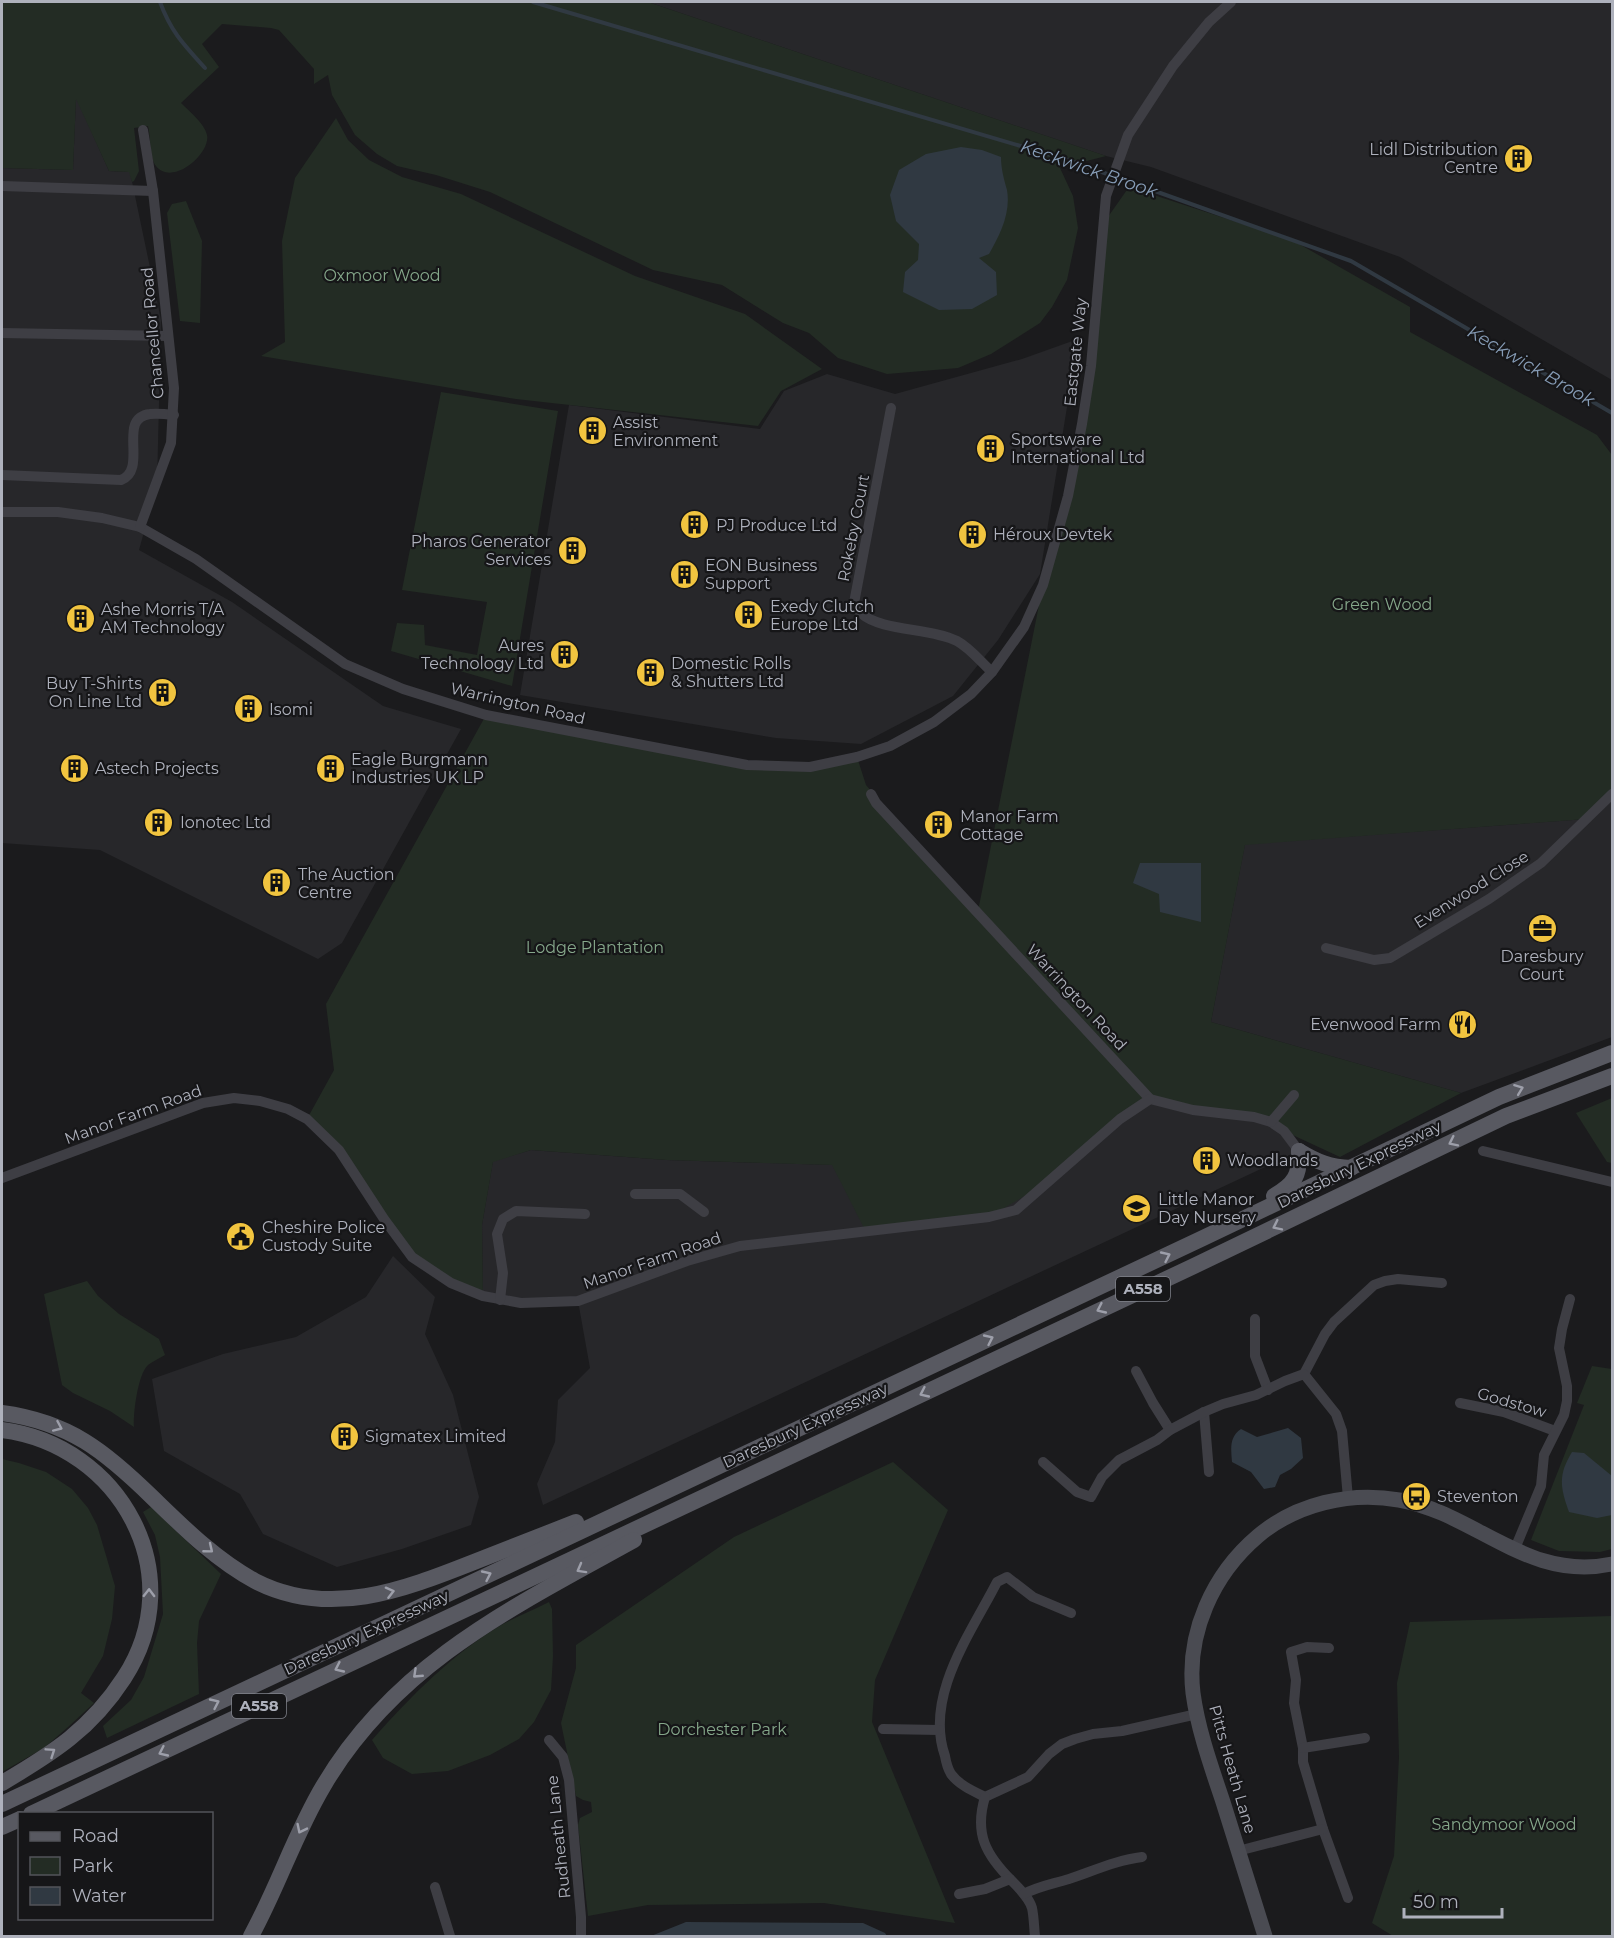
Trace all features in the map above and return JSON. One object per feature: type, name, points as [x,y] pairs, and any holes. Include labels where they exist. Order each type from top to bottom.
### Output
[{"type":"main road","name":"Daresbury Expressway","points":[[2,1804],[1499,1097],[1612,1053]]},
{"type":"main road","name":"Daresbury Expressway","points":[[35,1812],[1506,1116],[1612,1076]]},
{"type":"main road","points":[[1299,1151],[1318,1163],[1352,1168]]},
{"type":"main road","points":[[1201,1239],[1292,1184],[1300,1164],[1299,1151]]},
{"type":"main road","points":[[2,1413],[50,1423],[78,1436],[135,1480],[206,1548],[234,1568],[257,1582],[284,1592],[316,1598],[342,1600],[414,1586],[607,1509],[689,1480]]},
{"type":"main road","points":[[2,1431],[31,1436],[59,1447],[84,1461],[108,1483],[127,1510],[143,1545],[150,1577],[149,1613],[142,1643],[126,1676],[101,1710],[70,1739],[2,1783]]},
{"type":"main road","points":[[251,1936],[270,1903],[300,1830],[325,1784],[348,1750],[383,1706],[428,1665],[504,1612],[780,1460]]},
{"type":"main road","points":[[2,1827],[18,1820]]},
{"type":"street","name":"Eastgate Way","points":[[857,758],[890,746],[934,722],[971,694],[992,672],[1024,627],[1043,585],[1068,496],[1091,366],[1106,196],[1117,161],[1128,135],[1173,66],[1209,22],[1231,2]]},
{"type":"street","name":"Chancellor Road","points":[[140,527],[171,443],[174,415],[174,388],[153,191],[144,130]]},
{"type":"street","points":[[2,186],[153,191]]},
{"type":"street","points":[[2,333],[168,336]]},
{"type":"street","name":"Rokeby Court","points":[[891,408],[854,603],[862,614],[883,625],[904,627],[955,640],[992,672]]},
{"type":"street","points":[[2,475],[121,480],[128,477],[132,470],[133,430],[136,423],[148,414],[174,415]]},
{"type":"street","name":"Warrington Road","points":[[2,512],[57,512],[102,518],[140,527],[196,559],[345,664],[377,679],[486,715],[747,765],[810,767],[857,758]]},
{"type":"street","name":"Warrington Road","points":[[871,794],[876,803],[942,876],[1150,1099]]},
{"type":"street","name":"Evenwood Close","points":[[1326,948],[1374,960],[1390,958],[1489,898],[1540,863],[1612,794]]},
{"type":"street","points":[[1560,1095],[1612,1082]]},
{"type":"street","points":[[1271,1122],[1294,1095]]},
{"type":"street","name":"Manor Farm Road","points":[[2,1178],[203,1102],[234,1098],[260,1101],[288,1109],[307,1119],[339,1150],[412,1257],[451,1283],[483,1296],[521,1303],[578,1301],[694,1259],[740,1246],[989,1217],[1016,1210],[1120,1119],[1150,1099]]},
{"type":"street","points":[[1150,1099],[1193,1110],[1254,1117],[1271,1122],[1284,1131],[1299,1151]]},
{"type":"street","points":[[1483,1151],[1612,1182]]},
{"type":"street","points":[[635,1194],[680,1194],[704,1212]]},
{"type":"street","points":[[500,1300],[503,1273],[497,1234],[503,1219],[516,1210],[585,1214]]},
{"type":"street","points":[[1043,1462],[1077,1492],[1091,1497],[1102,1477],[1119,1460],[1157,1440],[1170,1430],[1204,1412],[1268,1390],[1304,1374],[1334,1322],[1374,1285],[1398,1279],[1442,1283]]},
{"type":"street","name":"Godstow","points":[[1514,1551],[1541,1486],[1544,1455],[1564,1415],[1567,1386],[1559,1348],[1570,1299]]},
{"type":"street","points":[[1255,1319],[1255,1356],[1268,1390]]},
{"type":"street","points":[[1136,1371],[1170,1430]]},
{"type":"street","points":[[1304,1374],[1339,1421],[1342,1431],[1348,1498]]},
{"type":"street","name":"Godstow","points":[[1460,1403],[1504,1412],[1555,1431]]},
{"type":"street","points":[[1204,1412],[1209,1472]]},
{"type":"street","name":"Pitts Heath Lane","points":[[1265,1936],[1197,1714],[1192,1669],[1196,1638],[1205,1607],[1217,1584],[1249,1544],[1271,1525],[1301,1510],[1348,1498],[1364,1497],[1399,1500],[1430,1509],[1514,1551],[1541,1561],[1571,1566],[1612,1564]]},
{"type":"street","points":[[985,1797],[965,1786],[950,1773],[942,1750],[939,1730],[943,1697],[960,1648],[997,1582],[1007,1577],[1033,1597],[1071,1613]]},
{"type":"street","points":[[1329,1648],[1307,1647],[1291,1652],[1296,1680],[1294,1703],[1303,1748],[1303,1762],[1323,1829],[1348,1898]]},
{"type":"street","points":[[1035,1936],[1032,1907],[1024,1894],[997,1865],[981,1832],[980,1813],[985,1797],[1028,1777],[1049,1754],[1075,1738],[1122,1731],[1197,1714]]},
{"type":"street","points":[[883,1729],[939,1730]]},
{"type":"street","points":[[1303,1748],[1365,1738]]},
{"type":"street","name":"Rudheath Lane","points":[[549,1740],[563,1757],[569,1780],[581,1936]]},
{"type":"street","points":[[1238,1851],[1323,1829]]},
{"type":"street","points":[[1024,1894],[1039,1886],[1066,1880],[1127,1858],[1142,1857]]},
{"type":"street","points":[[959,1894],[985,1889],[1010,1879]]},
{"type":"street","points":[[435,1887],[450,1936]]},
{"type":"shaded area","points":[[648,2],[1612,2],[1612,380],[1400,257],[1151,167],[1106,156]]},
{"type":"shaded area","points":[[76,97],[109,171],[130,172],[161,320],[157,485],[139,550],[232,602],[383,706],[461,729],[342,943],[318,959],[100,850],[2,843],[2,168],[73,170]]},
{"type":"shaded area","points":[[1078,339],[1040,574],[998,640],[953,696],[861,744],[776,738],[520,695],[569,405],[760,429],[784,391],[827,374],[895,394],[1022,359]]},
{"type":"shaded area","points":[[1612,794],[1612,1037],[1461,1093],[1211,1022],[1245,844],[1586,819]]},
{"type":"shaded area","points":[[1150,1099],[1271,1122],[1299,1151],[543,1505],[537,1484],[555,1442],[558,1400],[590,1368],[578,1301],[483,1296],[482,1225],[493,1161],[531,1150],[667,1160],[833,1165]]},
{"type":"shaded area","points":[[393,1256],[435,1297],[425,1334],[453,1395],[479,1497],[471,1525],[402,1549],[337,1567],[263,1534],[240,1494],[164,1451],[152,1379],[223,1354],[296,1337],[366,1297]]},
{"type":"green space","points":[[2,2],[648,2],[1106,156],[1060,168],[1073,196],[1078,228],[1067,280],[1040,323],[991,354],[958,368],[887,374],[838,358],[809,333],[783,323],[722,285],[653,270],[490,192],[436,175],[397,166],[377,154],[355,135],[332,95],[328,75],[314,84],[314,69],[279,30],[271,28],[222,24],[202,44],[219,67],[181,103],[203,126],[207,142],[197,158],[181,170],[172,173],[156,166],[152,158],[148,126],[134,128],[139,171],[134,181],[132,182],[129,172],[109,171],[76,99],[73,170],[2,168]]},
{"type":"green space","name":"Oxmoor Wood","points":[[336,118],[348,140],[369,160],[402,177],[461,194],[635,276],[745,314],[822,369],[781,391],[758,426],[516,399],[261,356],[285,342],[282,241],[295,178]]},
{"type":"green space","points":[[1129,187],[1292,240],[1410,307],[1410,332],[1597,435],[1612,455],[1612,794],[1586,819],[1245,845],[1211,1022],[1461,1093],[1340,1157],[1284,1131],[1271,1122],[1150,1099],[1055,1178],[989,1217],[866,1232],[832,1165],[667,1160],[531,1150],[493,1162],[482,1225],[483,1296],[412,1257],[339,1150],[307,1119],[334,1070],[326,1004],[486,715],[747,765],[810,767],[857,757],[866,785],[977,916],[1043,585],[1082,424],[1103,224]]},
{"type":"green space","points":[[186,201],[202,241],[200,323],[180,321],[167,213],[172,204]]},
{"type":"green space","points":[[441,392],[558,411],[512,686],[391,651],[397,623],[424,625],[425,645],[477,655],[487,602],[402,590]]},
{"type":"green space","points":[[1612,1098],[1612,1163],[1607,1162],[1576,1113]]},
{"type":"green space","points":[[87,1281],[98,1296],[119,1314],[159,1339],[165,1355],[144,1370],[135,1404],[134,1427],[62,1385],[44,1294]]},
{"type":"green space","points":[[1592,1366],[1612,1369],[1612,1549],[1600,1552],[1559,1551],[1531,1540],[1584,1405],[1577,1403]]},
{"type":"green space","points":[[2,1459],[46,1472],[72,1489],[88,1508],[97,1525],[115,1586],[112,1619],[103,1656],[81,1693],[94,1703],[44,1748],[2,1772]]},
{"type":"green space","name":"Dorchester Park","points":[[893,1462],[948,1510],[875,1680],[872,1722],[955,1923],[824,1903],[648,1905],[588,1916],[578,1825],[580,1818],[592,1812],[591,1802],[576,1796],[561,1723],[576,1668],[576,1645],[734,1537]]},
{"type":"green space","points":[[151,1507],[221,1574],[199,1621],[197,1643],[199,1694],[107,1738],[103,1726],[131,1700],[144,1677],[163,1614],[160,1557],[155,1535],[143,1512]]},
{"type":"green space","points":[[549,1602],[552,1609],[551,1690],[534,1722],[519,1739],[490,1755],[448,1771],[412,1774],[383,1758],[372,1740],[433,1677],[484,1636],[503,1624]]},
{"type":"green space","name":"Sandymoor Wood","points":[[1612,1616],[1612,1936],[1393,1936],[1372,1923],[1394,1856],[1399,1757],[1397,1683],[1410,1622]]},
{"type":"water","points":[[961,147],[982,150],[1001,157],[1008,199],[1006,215],[1001,231],[989,254],[979,258],[996,272],[997,295],[972,309],[939,310],[903,292],[905,272],[918,260],[919,244],[896,221],[890,195],[899,170],[926,154]]},
{"type":"water","points":[[1140,863],[1201,863],[1201,922],[1160,912],[1159,894],[1133,883]]},
{"type":"water","points":[[1288,1428],[1301,1438],[1303,1458],[1280,1475],[1275,1487],[1264,1489],[1251,1472],[1232,1462],[1231,1448],[1234,1436],[1241,1429],[1257,1437]]},
{"type":"water","points":[[1572,1452],[1584,1453],[1612,1476],[1612,1515],[1597,1518],[1569,1512],[1562,1481],[1564,1468]]},
{"type":"water","points":[[686,1922],[863,1923],[887,1936],[651,1936]]},
{"type":"waterway","points":[[160,2],[164,13],[184,45],[205,68]]},
{"type":"waterway","name":"Keckwick Brook","points":[[533,2],[1068,160],[1351,261],[1612,413]]},
{"type":"place","name":"Lidl Distribution Centre","points":[[1519,158]]},
{"type":"place","name":"Assist Environment","points":[[592,431]]},
{"type":"place","name":"Sportsware International Ltd","points":[[990,448]]},
{"type":"place","name":"PJ Produce Ltd","points":[[695,525]]},
{"type":"place","name":"Héroux Devtek","points":[[972,534]]},
{"type":"place","name":"Pharos Generator Services","points":[[572,550]]},
{"type":"place","name":"EON Business Support","points":[[684,574]]},
{"type":"place","name":"Exedy Clutch Europe Ltd","points":[[749,615]]},
{"type":"place","name":"Ashe Morris T/A AM Technology","points":[[80,618]]},
{"type":"place","name":"Aures Technology Ltd","points":[[565,654]]},
{"type":"place","name":"Domestic Rolls & Shutters Ltd","points":[[650,672]]},
{"type":"place","name":"Buy T-Shirts On Line Ltd","points":[[163,692]]},
{"type":"place","name":"Isomi","points":[[248,709]]},
{"type":"place","name":"Astech Projects","points":[[74,768]]},
{"type":"place","name":"Eagle Burgmann Industries UK LP","points":[[330,768]]},
{"type":"place","name":"Ionotec Ltd","points":[[159,822]]},
{"type":"place","name":"Manor Farm Cottage","points":[[939,825]]},
{"type":"place","name":"The Auction Centre","points":[[277,883]]},
{"type":"place","name":"Daresbury Court","points":[[1542,928]]},
{"type":"place","name":"Evenwood Farm","points":[[1462,1024]]},
{"type":"place","name":"Woodlands","points":[[1206,1160]]},
{"type":"place","name":"Little Manor Day Nursery","points":[[1137,1208]]},
{"type":"place","name":"Cheshire Police Custody Suite","points":[[241,1236]]},
{"type":"place","name":"Sigmatex Limited","points":[[344,1436]]},
{"type":"place","name":"Steventon","points":[[1416,1496]]},
{"type":"park label","name":"Green Wood","points":[[1382,604]]},
{"type":"park label","name":"Lodge Plantation","points":[[595,947]]}]
